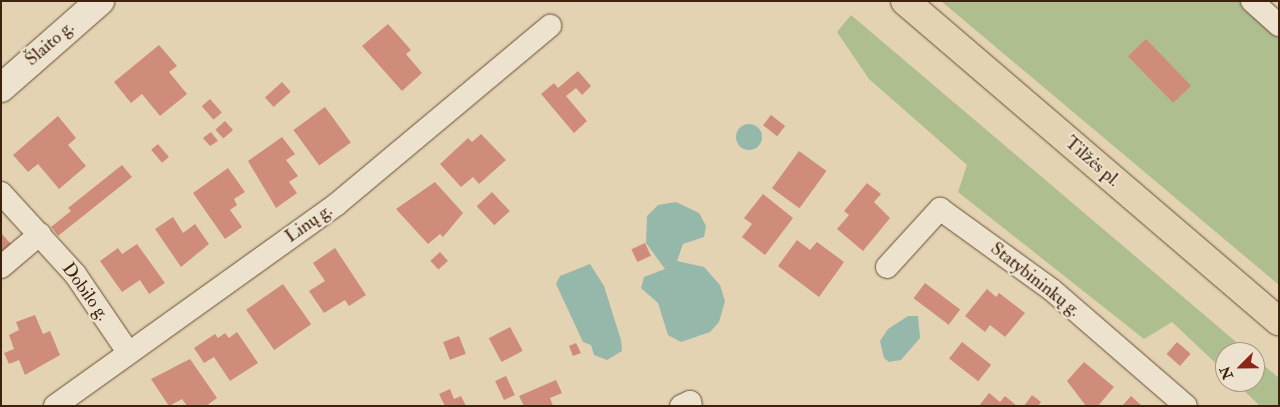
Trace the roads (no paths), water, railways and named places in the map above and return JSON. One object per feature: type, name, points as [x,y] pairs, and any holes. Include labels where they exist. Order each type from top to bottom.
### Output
[{"type":"highway","name":"Tilžės pl.","points":[[905,1],[1279,321]]},
{"type":"main road","name":"Šlaito g.","points":[[1,88],[100,1]]},
{"type":"street","points":[[1252,1],[1279,25]]},
{"type":"street","name":"Linų g.","points":[[55,406],[337,204],[550,26]]},
{"type":"street","name":"Dobilo g.","points":[[1,193],[75,274],[128,352]]},
{"type":"street","name":"Statybininkų g.","points":[[887,266],[940,209],[1052,290],[1186,406]]},
{"type":"street","points":[[1,267],[40,234]]},
{"type":"street","points":[[681,406],[690,402],[692,406]]}]
